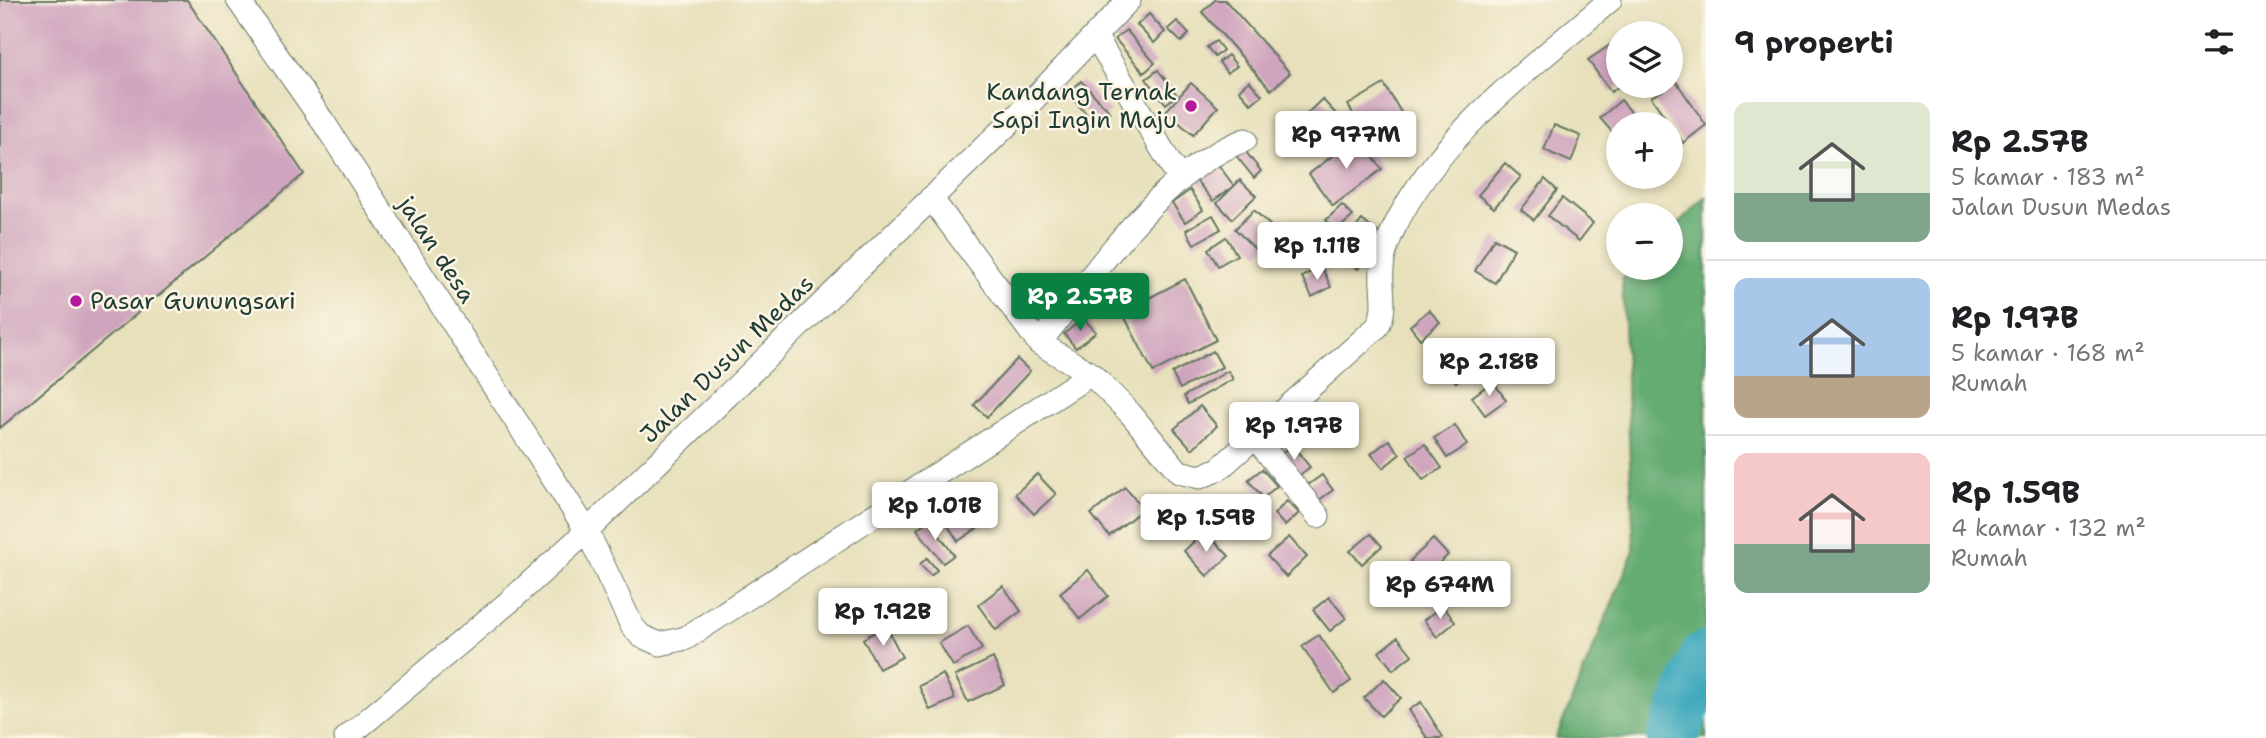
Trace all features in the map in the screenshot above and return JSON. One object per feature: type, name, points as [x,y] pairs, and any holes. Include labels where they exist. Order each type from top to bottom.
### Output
[{"type":"street","name":"jalan desa","points":[[238,0],[324,123],[587,531],[632,626],[653,642],[680,641],[1091,374]]},
{"type":"street","name":"Jalan Dusun Medas","points":[[346,738],[510,601],[587,531],[932,198],[1096,37],[1129,0]]},
{"type":"street","points":[[932,198],[1039,343],[1091,374],[1130,413],[1175,469],[1184,475],[1200,477],[1215,472],[1380,323],[1383,309],[1382,265],[1386,247],[1408,202],[1444,152],[1486,109],[1610,0]]},
{"type":"street","points":[[1096,37],[1180,180]]},
{"type":"street","points":[[1039,343],[1126,236],[1180,180],[1206,158],[1245,140]]},
{"type":"street","points":[[1255,437],[1318,516]]},
{"type":"green space","points":[[1706,197],[1706,738],[1556,738],[1634,550],[1622,280],[1683,280],[1683,219]]},
{"type":"building","name":"Pasar Gunungsari","points":[[0,0],[187,0],[304,174],[0,428]]},
{"type":"building","points":[[1215,0],[1225,0],[1290,73],[1271,90],[1202,12]]},
{"type":"building","points":[[1149,14],[1165,32],[1154,43],[1137,25]]},
{"type":"building","points":[[1177,21],[1189,34],[1181,42],[1168,29]]},
{"type":"building","points":[[1126,30],[1155,63],[1144,73],[1115,39]]},
{"type":"building","points":[[1216,41],[1223,50],[1215,57],[1207,47]]},
{"type":"building","points":[[1606,48],[1606,85],[1588,60]]},
{"type":"building","points":[[1228,55],[1237,66],[1227,73],[1219,62]]},
{"type":"building","points":[[1158,70],[1177,95],[1166,104],[1146,79]]},
{"type":"building","points":[[1081,81],[1110,112],[1096,124],[1068,94]]},
{"type":"building","points":[[1249,81],[1262,95],[1251,104],[1239,90]]},
{"type":"building","points":[[1191,83],[1218,107],[1193,135],[1166,111]]},
{"type":"building","points":[[1384,84],[1408,124],[1372,146],[1348,105]]},
{"type":"building","points":[[1683,92],[1706,125],[1683,143],[1683,112],[1661,112],[1652,98],[1683,98]]},
{"type":"building","points":[[1322,99],[1340,118],[1312,146],[1293,127]]},
{"type":"building","points":[[1621,100],[1631,112],[1607,112]]},
{"type":"building","points":[[1606,113],[1606,125],[1600,118]]},
{"type":"building","points":[[1554,125],[1581,136],[1571,162],[1544,150]]},
{"type":"building","points":[[1358,136],[1382,169],[1333,206],[1309,174]]},
{"type":"building","points":[[1242,147],[1261,171],[1254,178],[1234,153]]},
{"type":"building","points":[[1217,163],[1234,186],[1213,201],[1195,179]]},
{"type":"building","points":[[1505,163],[1521,177],[1494,208],[1478,195]]},
{"type":"building","points":[[1545,179],[1557,190],[1534,220],[1521,210]]},
{"type":"building","points":[[1240,180],[1256,196],[1232,219],[1217,203]]},
{"type":"building","points":[[1190,190],[1203,210],[1185,222],[1172,203]]},
{"type":"building","points":[[1562,198],[1593,223],[1579,241],[1548,216]]},
{"type":"building","points":[[1342,205],[1353,216],[1336,231],[1326,220]]},
{"type":"building","points":[[1254,210],[1279,234],[1259,253],[1235,229]]},
{"type":"building","points":[[1213,215],[1221,229],[1194,244],[1186,230]]},
{"type":"building","points":[[1362,220],[1383,237],[1358,269],[1337,252]]},
{"type":"building","points":[[1226,237],[1237,255],[1218,266],[1208,249]]},
{"type":"building","points":[[1494,238],[1514,249],[1495,283],[1475,271]]},
{"type":"building","points":[[1321,266],[1331,287],[1312,297],[1302,277]]},
{"type":"building","points":[[1185,279],[1216,340],[1153,372],[1122,312]]},
{"type":"building","points":[[1429,310],[1440,322],[1420,339],[1410,326]]},
{"type":"building","points":[[1083,318],[1096,332],[1076,348],[1064,334]]},
{"type":"building","points":[[1465,345],[1480,363],[1456,382],[1442,365]]},
{"type":"building","points":[[1213,351],[1222,367],[1180,389],[1172,373]]},
{"type":"building","points":[[1017,359],[1030,371],[987,417],[974,405]]},
{"type":"building","points":[[1228,371],[1233,379],[1188,404],[1184,396]]},
{"type":"building","points":[[1493,381],[1506,400],[1485,415],[1472,397]]},
{"type":"building","points":[[1200,406],[1217,426],[1192,449],[1174,429]]},
{"type":"building","points":[[1455,425],[1467,445],[1447,458],[1434,438]]},
{"type":"building","points":[[1389,440],[1400,454],[1383,468],[1371,454]]},
{"type":"building","points":[[1425,444],[1442,468],[1423,480],[1407,456]]},
{"type":"building","points":[[1292,445],[1310,467],[1296,478],[1278,456]]},
{"type":"building","points":[[1262,469],[1277,486],[1263,498],[1248,480]]},
{"type":"building","points":[[1037,474],[1056,494],[1034,514],[1015,494]]},
{"type":"building","points":[[1322,475],[1333,490],[1312,505],[1301,490]]},
{"type":"building","points":[[967,485],[990,520],[958,541],[935,506]]},
{"type":"building","points":[[1125,487],[1143,509],[1109,536],[1091,514]]},
{"type":"building","points":[[1287,501],[1299,513],[1285,526],[1274,514]]},
{"type":"building","points":[[928,520],[954,555],[943,563],[917,529]]},
{"type":"building","points":[[1205,531],[1229,556],[1207,576],[1184,551]]},
{"type":"building","points":[[1371,534],[1382,546],[1362,564],[1350,551]]},
{"type":"building","points":[[1289,537],[1307,557],[1286,577],[1267,556]]},
{"type":"building","points":[[1433,539],[1448,555],[1425,577],[1410,561]]},
{"type":"building","points":[[927,558],[937,570],[931,576],[920,564]]},
{"type":"building","points":[[1088,570],[1108,596],[1080,619],[1060,593]]},
{"type":"building","points":[[1003,586],[1021,611],[996,630],[978,605]]},
{"type":"building","points":[[1329,597],[1346,618],[1330,631],[1313,610]]},
{"type":"building","points":[[1443,606],[1455,622],[1437,637],[1424,620]]},
{"type":"building","points":[[886,626],[902,657],[879,669],[863,639]]},
{"type":"building","points":[[968,626],[982,649],[953,666],[939,643]]},
{"type":"building","points":[[1319,635],[1351,681],[1334,693],[1302,646]]},
{"type":"building","points":[[1398,637],[1412,655],[1393,670],[1379,652]]},
{"type":"building","points":[[993,658],[1005,685],[968,702],[955,676]]},
{"type":"building","points":[[943,674],[955,699],[930,710],[919,686]]},
{"type":"building","points":[[1384,679],[1401,698],[1381,716],[1364,698]]},
{"type":"building","points":[[1421,702],[1443,737],[1427,738],[1409,710]]},
{"type":"waterway","points":[[1672,738],[1706,656]]},
{"type":"place","name":"Kandang Ternak Sapi Ingin Maju","points":[[1191,106]]},
{"type":"place","name":"Pasar Gunungsari","points":[[76,301]]}]
